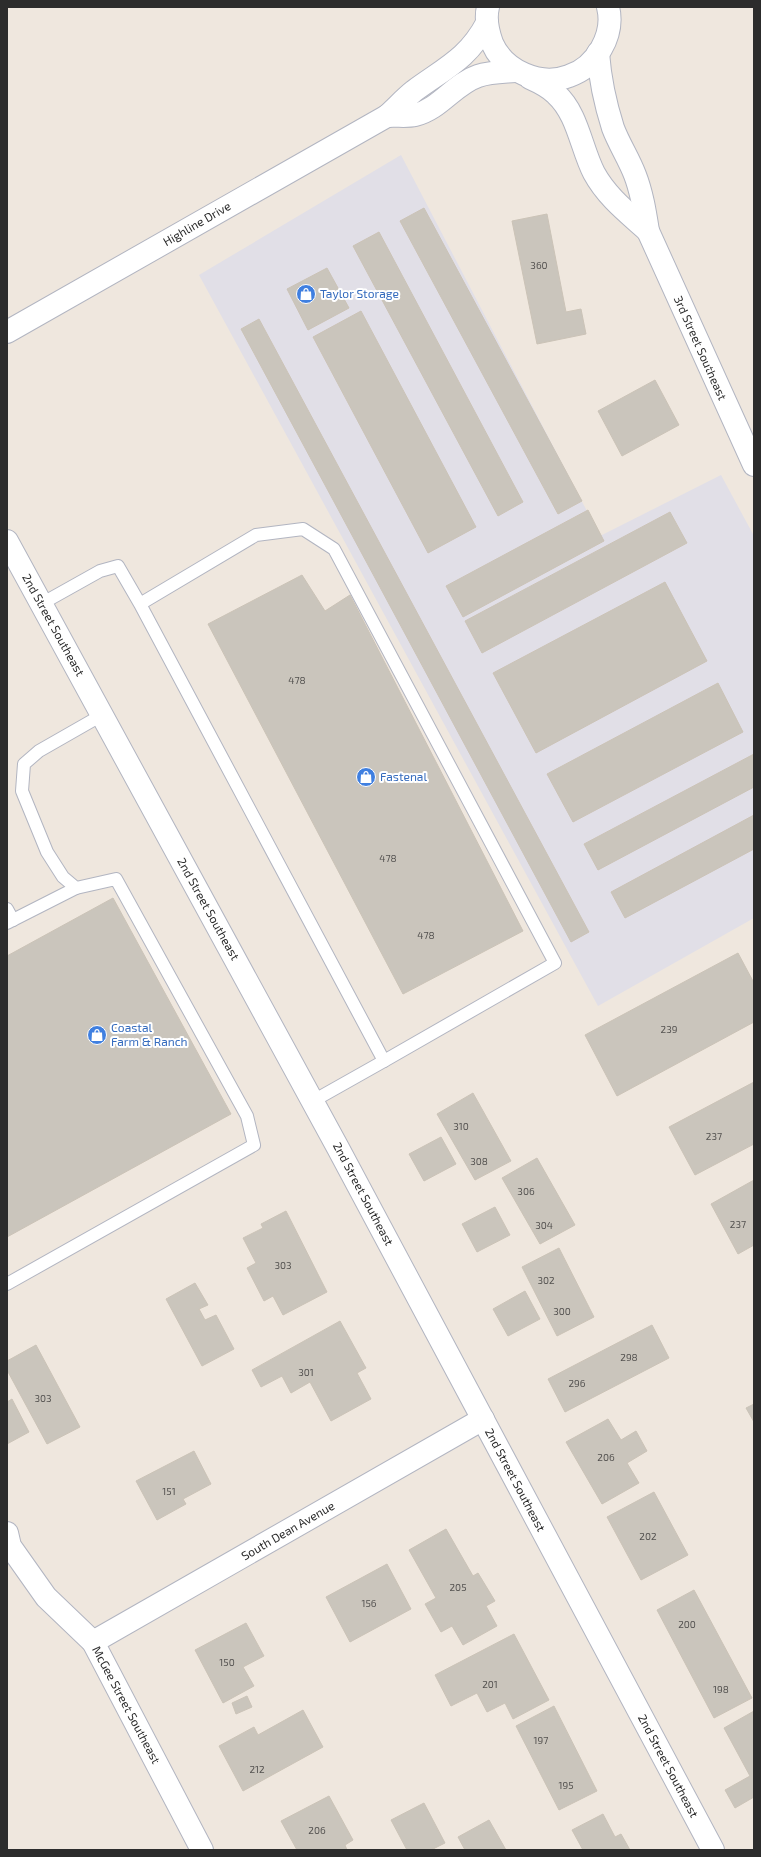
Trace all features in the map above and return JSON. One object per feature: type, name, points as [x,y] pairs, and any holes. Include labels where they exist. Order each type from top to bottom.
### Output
[{"type":"street","name":"3rd Street Southeast","points":[[608,7],[608,30],[602,44],[601,82],[614,129],[635,174],[643,198],[648,231],[754,465]]},
{"type":"street","points":[[602,44],[615,16],[621,7]]},
{"type":"street","name":"3rd Street Southeast","points":[[488,15],[488,32],[495,50],[522,74],[544,85],[557,94],[567,108],[595,174],[611,198],[648,231]]},
{"type":"street","name":"Highline Drive","points":[[7,332],[387,116],[414,91],[445,71],[463,56],[480,35],[488,15]]},
{"type":"street","name":"Highline Drive","points":[[387,116],[415,115],[434,107],[460,86],[478,76],[494,72],[522,74],[550,79],[569,77],[588,66],[602,44]]},
{"type":"street","name":"2nd Street Southeast","points":[[7,541],[313,1101],[713,1850]]},
{"type":"street","name":"South Dean Avenue","points":[[93,1642],[483,1419]]},
{"type":"street","name":"McGee Street Southeast","points":[[7,1533],[10,1546],[46,1597],[93,1642],[202,1850]]},
{"type":"lane","points":[[140,604],[256,535],[303,529],[334,549],[555,963],[313,1101]]},
{"type":"lane","points":[[41,604],[100,571],[118,566],[140,604],[384,1061]]},
{"type":"lane","points":[[76,888],[63,877],[47,852],[22,791],[24,764],[39,751],[102,716]]},
{"type":"lane","points":[[7,909],[10,922],[76,888],[116,879],[247,1116],[254,1145],[7,1284]]},
{"type":"shaded area","points":[[401,155],[600,536],[721,475],[754,536],[754,918],[598,1006],[199,275]]},
{"type":"building","points":[[424,208],[582,501],[558,514],[400,221]]},
{"type":"building","points":[[547,214],[566,312],[581,309],[586,334],[537,344],[512,221]]},
{"type":"building","points":[[379,232],[523,502],[498,516],[353,246]]},
{"type":"building","points":[[327,268],[349,308],[308,330],[287,289]]},
{"type":"building","points":[[361,311],[476,527],[428,553],[313,337]]},
{"type":"building","points":[[259,319],[589,932],[571,942],[241,329]]},
{"type":"building","points":[[655,380],[679,425],[622,456],[598,411]]},
{"type":"building","points":[[588,510],[604,541],[463,617],[446,586]]},
{"type":"building","points":[[670,512],[687,543],[482,653],[465,621]]},
{"type":"building","name":"Fastenal","points":[[302,575],[325,611],[350,595],[523,931],[403,994],[208,624]]},
{"type":"building","points":[[665,582],[707,661],[536,753],[493,673]]},
{"type":"building","points":[[718,683],[743,732],[573,822],[547,774]]},
{"type":"building","points":[[754,754],[754,787],[598,870],[584,844]]},
{"type":"building","points":[[754,815],[754,849],[625,918],[611,892]]},
{"type":"building","name":"Coastal Farm & Ranch","points":[[113,898],[231,1114],[7,1237],[7,956]]},
{"type":"building","points":[[738,953],[754,983],[754,1022],[617,1096],[585,1035]]},
{"type":"building","points":[[754,1082],[754,1144],[695,1175],[669,1127]]},
{"type":"building","points":[[473,1093],[511,1161],[475,1180],[437,1114]]},
{"type":"building","points":[[441,1137],[456,1164],[424,1181],[409,1154]]},
{"type":"building","points":[[537,1158],[575,1225],[540,1244],[502,1178]]},
{"type":"building","points":[[754,1180],[754,1245],[738,1254],[711,1204]]},
{"type":"building","points":[[495,1207],[510,1235],[477,1252],[462,1224]]},
{"type":"building","points":[[286,1211],[327,1292],[283,1315],[273,1296],[264,1301],[247,1268],[256,1263],[243,1238],[263,1228],[261,1224]]},
{"type":"building","points":[[559,1248],[594,1317],[557,1336],[522,1267]]},
{"type":"building","points":[[195,1283],[208,1305],[199,1309],[205,1320],[216,1315],[234,1349],[202,1366],[166,1299]]},
{"type":"building","points":[[525,1291],[540,1319],[508,1336],[493,1309]]},
{"type":"building","points":[[340,1321],[366,1368],[357,1373],[371,1399],[331,1421],[310,1382],[291,1393],[282,1376],[261,1387],[252,1370]]},
{"type":"building","points":[[652,1325],[669,1358],[565,1412],[548,1379]]},
{"type":"building","points":[[36,1345],[80,1427],[47,1444],[7,1370],[7,1361]]},
{"type":"building","points":[[12,1399],[29,1432],[7,1444],[7,1402]]},
{"type":"building","points":[[754,1404],[754,1422],[746,1408]]},
{"type":"building","points":[[608,1419],[621,1440],[636,1431],[647,1451],[627,1463],[639,1483],[602,1504],[566,1442]]},
{"type":"building","points":[[194,1451],[211,1484],[183,1499],[186,1504],[157,1520],[136,1481]]},
{"type":"building","points":[[654,1492],[688,1555],[641,1580],[607,1517]]},
{"type":"building","points":[[446,1529],[473,1576],[478,1573],[495,1601],[486,1606],[497,1626],[463,1645],[452,1626],[441,1632],[425,1604],[436,1598],[409,1550]]},
{"type":"building","points":[[387,1564],[411,1609],[350,1642],[326,1597]]},
{"type":"building","points":[[694,1590],[752,1698],[714,1718],[657,1610]]},
{"type":"building","points":[[246,1623],[264,1656],[243,1667],[254,1686],[223,1703],[195,1650]]},
{"type":"building","points":[[514,1634],[549,1700],[513,1719],[505,1703],[487,1712],[477,1693],[451,1706],[435,1675]]},
{"type":"building","points":[[247,1696],[252,1707],[236,1714],[232,1703]]},
{"type":"building","points":[[554,1706],[597,1791],[559,1810],[516,1726]]},
{"type":"building","points":[[303,1710],[323,1747],[243,1791],[219,1746],[254,1727],[258,1735]]},
{"type":"building","points":[[754,1711],[754,1797],[735,1808],[725,1790],[750,1776],[724,1728]]},
{"type":"building","points":[[329,1796],[353,1840],[345,1845],[347,1850],[297,1850],[281,1821]]},
{"type":"building","points":[[424,1803],[445,1843],[431,1850],[407,1850],[391,1820]]},
{"type":"building","points":[[603,1814],[615,1837],[621,1834],[630,1850],[583,1850],[572,1830]]},
{"type":"building","points":[[489,1820],[506,1850],[465,1850],[458,1837]]},
{"type":"place","name":"Taylor Storage","points":[[306,294]]},
{"type":"place","name":"Fastenal","points":[[366,777]]},
{"type":"place","name":"Coastal Farm & Ranch","points":[[97,1035]]}]
